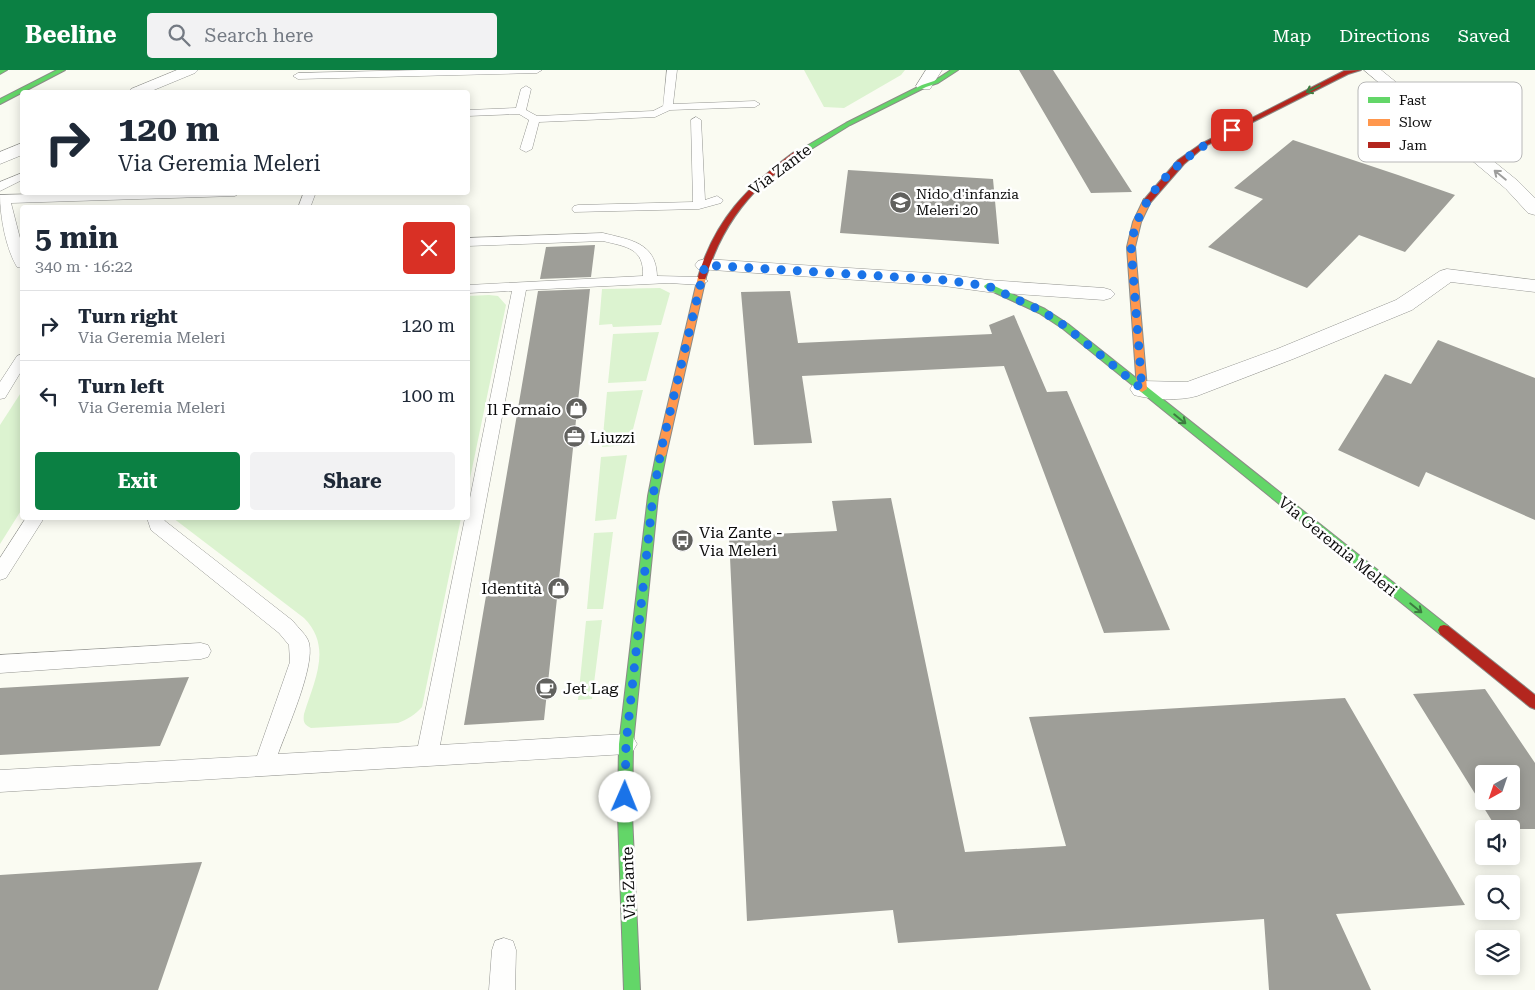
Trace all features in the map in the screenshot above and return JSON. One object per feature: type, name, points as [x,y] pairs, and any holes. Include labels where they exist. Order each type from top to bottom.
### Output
[{"type":"main road","points":[[0,72],[4,70]]},
{"type":"main road","points":[[23,90],[62,70]]},
{"type":"main road","name":"Via Zante","points":[[632,990],[625,815],[626,744],[653,496],[664,437],[703,273],[716,237],[734,208],[750,190],[771,172],[813,144],[956,70]]},
{"type":"main road","points":[[1142,389],[1131,246],[1137,222],[1149,197],[1180,162],[1203,145],[1346,72],[1358,70]]},
{"type":"main road","points":[[0,102],[20,92]]},
{"type":"main road","name":"Via Geremia Meleri","points":[[988,286],[1035,308],[1065,326],[1535,703]]},
{"type":"street","points":[[142,90],[190,70]]},
{"type":"street","points":[[924,86],[934,70]]},
{"type":"street","points":[[1372,70],[1387,82]]},
{"type":"street","points":[[0,159],[20,149]]},
{"type":"street","points":[[1484,162],[1512,185],[1535,209]]},
{"type":"street","name":"Via Geremia Meleri","points":[[703,273],[944,280],[988,286],[1104,294]]},
{"type":"street","points":[[1142,389],[1189,390],[1285,354],[1404,305],[1450,275],[1535,286]]},
{"type":"lane","points":[[298,76],[537,70]]},
{"type":"lane","points":[[668,107],[672,70]]},
{"type":"lane","points":[[521,112],[526,89]]},
{"type":"lane","points":[[470,113],[521,112],[535,119],[655,114],[668,107],[755,104]]},
{"type":"lane","points":[[526,149],[535,119]]},
{"type":"lane","points":[[696,120],[699,205]]},
{"type":"lane","points":[[0,187],[20,177]]},
{"type":"lane","points":[[20,253],[16,230],[2,200],[148,195]]},
{"type":"lane","points":[[578,209],[699,205],[717,200]]},
{"type":"lane","points":[[470,242],[603,237],[627,243],[644,252],[650,264],[650,280]]},
{"type":"lane","points":[[470,289],[669,279],[703,273]]},
{"type":"lane","points":[[427,756],[520,286]]},
{"type":"lane","points":[[0,394],[20,362]]},
{"type":"lane","points":[[0,572],[34,520]]},
{"type":"lane","points":[[156,520],[157,525],[286,627],[299,643],[300,662],[264,765]]},
{"type":"lane","points":[[0,664],[200,651]]},
{"type":"lane","points":[[0,781],[626,744]]},
{"type":"lane","points":[[502,990],[504,950]]},
{"type":"green space","points":[[804,70],[905,70],[901,75],[844,108],[824,107]]},
{"type":"green space","points":[[660,288],[670,293],[661,325],[613,327],[612,324],[599,325],[602,289]]},
{"type":"green space","points":[[470,296],[498,296],[506,305],[470,478]]},
{"type":"green space","points":[[659,332],[646,381],[608,383],[613,334]]},
{"type":"green space","points":[[643,390],[629,445],[602,447],[607,392]]},
{"type":"green space","points":[[20,394],[20,512],[0,544],[0,425]]},
{"type":"green space","points":[[627,455],[616,519],[595,521],[601,457]]},
{"type":"green space","points":[[176,520],[461,520],[422,707],[411,716],[398,723],[311,728],[307,726],[304,721],[304,714],[319,665],[319,652],[318,641],[313,629],[304,618]]},
{"type":"green space","points":[[613,532],[603,609],[587,609],[594,533]]},
{"type":"green space","points":[[602,620],[592,699],[578,700],[586,621]]},
{"type":"building","points":[[1019,70],[1053,70],[1132,192],[1091,193]]},
{"type":"building","points":[[1293,140],[1455,195],[1405,252],[1359,235],[1307,288],[1208,247],[1263,199],[1234,188]]},
{"type":"building","points":[[848,170],[993,179],[999,244],[840,233]]},
{"type":"building","points":[[595,245],[591,277],[540,279],[546,247]]},
{"type":"building","points":[[590,289],[544,720],[464,725],[538,291]]},
{"type":"building","points":[[790,291],[798,343],[992,334],[989,325],[1014,315],[1047,392],[1067,391],[1170,630],[1104,633],[1004,366],[802,376],[812,443],[754,445],[741,292]]},
{"type":"building","points":[[1438,340],[1535,378],[1535,520],[1426,472],[1419,487],[1338,450],[1385,374],[1411,384]]},
{"type":"building","points":[[891,498],[965,852],[1066,846],[1029,717],[1345,698],[1465,905],[1336,914],[1371,990],[1269,990],[1264,919],[898,943],[893,910],[747,921],[729,536],[837,531],[832,501]]},
{"type":"building","points":[[189,677],[160,746],[0,755],[0,688]]},
{"type":"building","points":[[1485,689],[1535,763],[1535,829],[1520,829],[1520,820],[1491,820],[1485,810],[1520,810],[1520,765],[1475,765],[1475,794],[1413,694]]},
{"type":"building","points":[[202,862],[158,990],[0,990],[0,875]]},
{"type":"traffic: fast","points":[[0,72],[4,70]]},
{"type":"traffic: fast","points":[[23,90],[62,70]]},
{"type":"traffic: fast","points":[[797,154],[848,124],[924,86],[936,82],[955,70]]},
{"type":"traffic: fast","points":[[0,102],[20,92]]},
{"type":"traffic: fast","points":[[988,286],[1042,311],[1065,326],[1444,630]]},
{"type":"traffic: fast","points":[[632,990],[625,815],[626,744],[653,496],[661,455]]},
{"type":"traffic: slow","points":[[1142,389],[1131,247],[1137,222],[1147,201]]},
{"type":"traffic: slow","points":[[661,455],[702,277]]},
{"type":"traffic: jam","points":[[1147,201],[1181,162],[1203,145],[1346,72],[1358,70]]},
{"type":"traffic: jam","points":[[702,277],[716,239],[738,206],[765,178],[797,154]]},
{"type":"traffic: jam","points":[[1444,630],[1535,703]]},
{"type":"place","name":"Nido d'infanzia Meleri 20","points":[[900,202]]},
{"type":"place","name":"Il Fornaio","points":[[577,409]]},
{"type":"place","name":"Liuzzi","points":[[574,437]]},
{"type":"place","name":"Via Zante - Via Meleri","points":[[683,541]]},
{"type":"place","name":"Identità","points":[[558,588]]},
{"type":"place","name":"Jet Lag","points":[[547,688]]},
{"type":"route","points":[[625,797],[626,744],[653,496],[662,446],[689,326],[705,265],[944,280],[988,286],[1042,311],[1065,326],[1142,389],[1131,246],[1137,222],[1149,197],[1180,162],[1203,145],[1232,130]]}]
